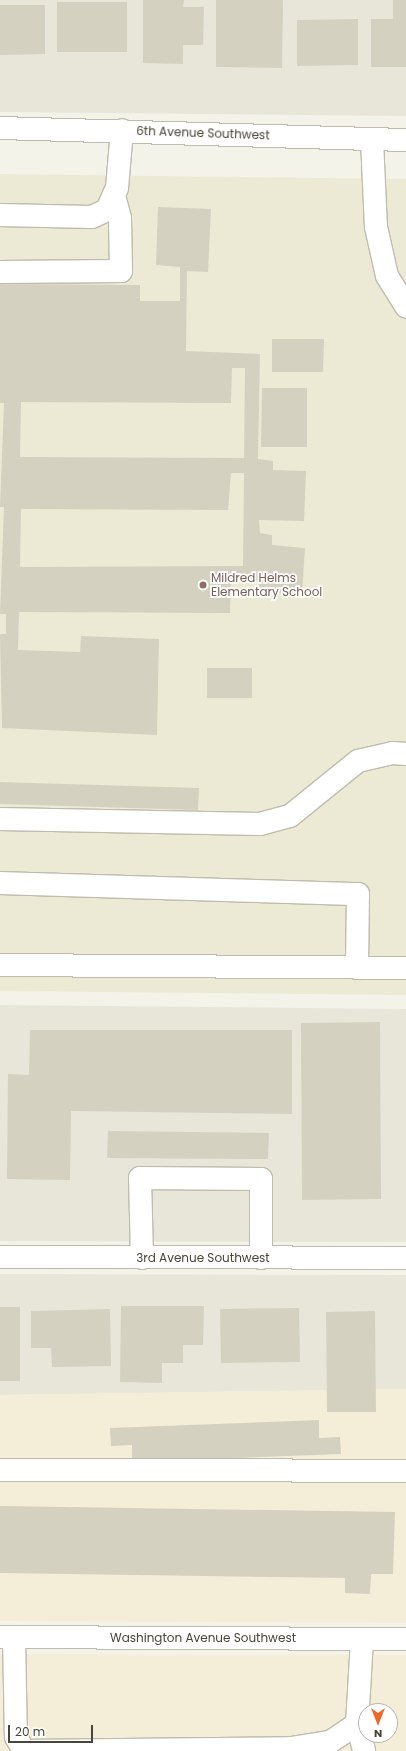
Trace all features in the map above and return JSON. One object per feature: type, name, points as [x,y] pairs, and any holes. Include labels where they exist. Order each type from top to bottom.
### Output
[{"type":"street","name":"6th Avenue Southwest","points":[[0,128],[122,130],[406,140]]},
{"type":"street","points":[[0,272],[121,271],[120,218],[114,199],[122,130]]},
{"type":"street","points":[[372,140],[376,227],[397,276],[406,307]]},
{"type":"street","points":[[0,216],[92,217],[107,210],[114,199]]},
{"type":"street","points":[[0,819],[260,824],[290,816],[358,761],[392,753],[406,754]]},
{"type":"street","points":[[0,883],[358,894],[357,968]]},
{"type":"street","points":[[0,965],[406,968]]},
{"type":"street","points":[[142,1258],[140,1178],[262,1179],[261,1258]]},
{"type":"street","name":"3rd Avenue Southwest","points":[[0,1257],[406,1258]]},
{"type":"street","points":[[0,1470],[406,1471]]},
{"type":"street","points":[[7,1637],[16,1737],[24,1751],[291,1748],[330,1742],[357,1724]]},
{"type":"street","name":"Washington Avenue Southwest","points":[[7,1637],[406,1639]]},
{"type":"street","points":[[362,1639],[357,1724],[364,1751]]},
{"type":"shaded area","points":[[0,0],[406,0],[406,116],[0,112]]},
{"type":"shaded area","name":"Mildred Helms Elementary School","points":[[0,174],[406,179],[406,995],[0,991]]},
{"type":"shaded area","points":[[0,1005],[406,1009],[406,1242],[0,1241]]},
{"type":"shaded area","points":[[0,1274],[406,1275],[406,1389],[0,1395]]},
{"type":"shaded area","points":[[406,1389],[406,1623],[0,1621],[0,1395]]},
{"type":"shaded area","points":[[0,1654],[406,1655],[406,1751],[0,1751]]},
{"type":"building","points":[[143,0],[184,0],[183,7],[204,7],[203,45],[183,45],[183,64],[143,63]]},
{"type":"building","points":[[216,0],[283,0],[282,68],[216,67]]},
{"type":"building","points":[[393,0],[406,0],[406,67],[371,67],[371,19],[393,19]]},
{"type":"building","points":[[57,2],[127,2],[127,52],[57,52]]},
{"type":"building","points":[[0,5],[45,5],[45,54],[0,55]]},
{"type":"building","points":[[358,19],[358,65],[297,66],[297,20]]},
{"type":"building","points":[[158,207],[211,209],[208,272],[187,271],[186,351],[260,354],[258,459],[273,461],[273,470],[306,471],[304,521],[259,520],[260,533],[272,535],[272,545],[305,548],[302,595],[259,592],[259,581],[231,580],[230,613],[19,612],[18,650],[80,652],[81,636],[159,639],[157,735],[2,728],[0,634],[6,634],[6,614],[0,614],[4,507],[0,507],[4,403],[0,403],[0,284],[140,285],[140,301],[180,301],[180,267],[156,265]],"holes":[[[232,368],[245,368],[244,458],[20,457],[21,402],[231,403]],[[231,473],[244,473],[243,566],[20,567],[21,509],[228,510]]]},
{"type":"building","points":[[272,339],[324,339],[323,372],[272,372]]},
{"type":"building","points":[[262,388],[307,388],[307,447],[261,447]]},
{"type":"building","points":[[207,668],[252,668],[252,698],[207,698]]},
{"type":"building","points":[[0,782],[199,788],[198,810],[0,804]]},
{"type":"building","points":[[380,1022],[381,1199],[302,1200],[301,1023]]},
{"type":"building","points":[[30,1030],[292,1030],[292,1114],[71,1111],[70,1180],[7,1179],[8,1074],[29,1075]]},
{"type":"building","points":[[108,1131],[269,1133],[268,1159],[107,1158]]},
{"type":"building","points":[[121,1306],[204,1306],[203,1345],[183,1345],[183,1363],[162,1363],[162,1383],[120,1382]]},
{"type":"building","points":[[0,1307],[20,1307],[20,1381],[0,1381]]},
{"type":"building","points":[[299,1308],[300,1362],[221,1363],[220,1309]]},
{"type":"building","points":[[110,1309],[111,1366],[52,1367],[51,1348],[31,1348],[31,1311]]},
{"type":"building","points":[[375,1311],[376,1412],[327,1412],[326,1312]]},
{"type":"building","points":[[319,1420],[319,1438],[340,1437],[341,1454],[132,1462],[132,1445],[111,1446],[110,1428]]},
{"type":"building","points":[[0,1506],[395,1512],[393,1574],[371,1574],[370,1594],[345,1593],[345,1578],[0,1573]]},
{"type":"place","name":"Mildred Helms Elementary School","points":[[203,585]]}]
